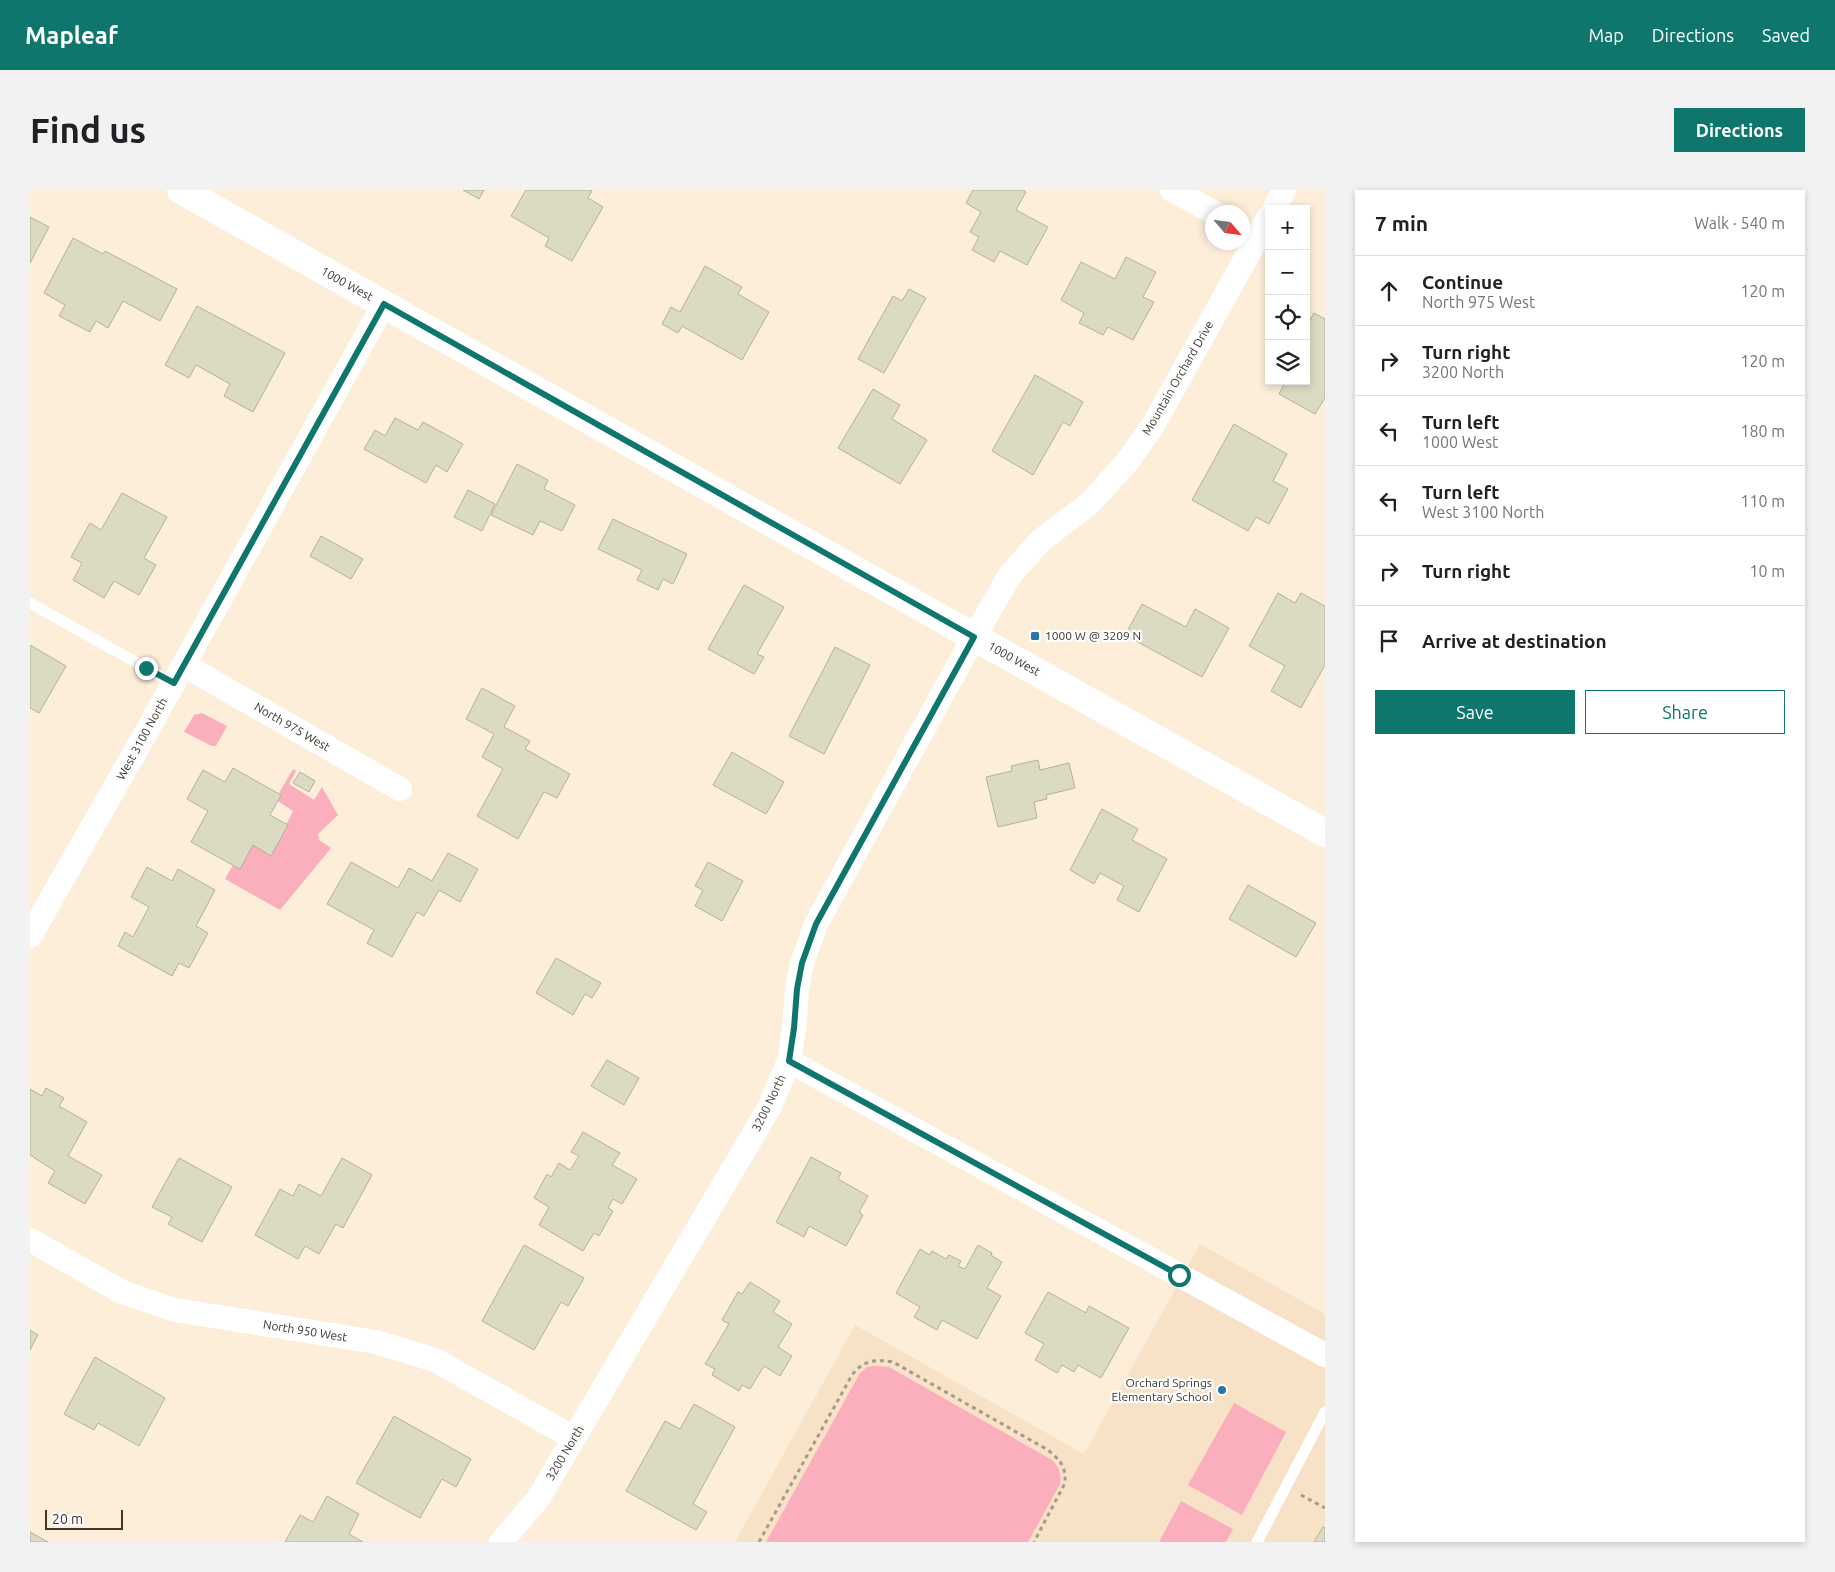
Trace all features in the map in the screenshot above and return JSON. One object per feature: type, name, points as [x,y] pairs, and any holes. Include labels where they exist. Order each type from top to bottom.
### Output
[{"type":"street","name":"1000 West","points":[[181,190],[1325,833]]},
{"type":"street","points":[[1172,190],[1205,208]]},
{"type":"street","points":[[1276,205],[1284,190]]},
{"type":"street","name":"Mountain Orchard Drive","points":[[974,637],[1010,575],[1040,541],[1089,504],[1127,462],[1152,427],[1256,228]]},
{"type":"street","name":"West 3100 North","points":[[30,936],[179,674],[384,304]]},
{"type":"street","name":"3200 North","points":[[501,1542],[538,1499],[769,1108],[789,1061],[797,989],[802,963],[816,924],[974,637]]},
{"type":"street","name":"North 975 West","points":[[179,674],[400,789]]},
{"type":"street","points":[[789,1061],[1325,1355]]},
{"type":"street","name":"North 950 West","points":[[30,1240],[122,1292],[175,1310],[376,1342],[435,1360],[574,1438]]},
{"type":"lane","points":[[30,603],[179,674]]},
{"type":"lane","points":[[1257,1542],[1325,1412]]},
{"type":"path","points":[[759,1542],[852,1374],[858,1367],[868,1362],[880,1360],[893,1362],[1048,1450],[1061,1460],[1066,1472],[1065,1483],[1034,1542]]},
{"type":"path","points":[[1302,1495],[1325,1508]]},
{"type":"shaded area","points":[[202,713],[227,726],[216,746],[212,746],[184,732],[194,715]]},
{"type":"shaded area","points":[[293,769],[296,771],[289,784],[314,800],[322,787],[338,815],[318,834],[319,840],[331,848],[280,910],[225,879],[233,865],[239,868],[253,845],[271,855],[293,811],[278,801],[281,795],[279,793]]},
{"type":"shaded area","name":"Orchard Springs Elementary School","points":[[1200,1244],[1325,1314],[1325,1542],[735,1542],[855,1325],[1084,1454]]},
{"type":"shaded area","points":[[867,1367],[889,1367],[1052,1460],[1061,1477],[1060,1484],[1028,1542],[766,1542],[860,1373]]},
{"type":"shaded area","points":[[1234,1403],[1286,1432],[1242,1515],[1188,1485]]},
{"type":"shaded area","points":[[1181,1501],[1233,1529],[1226,1542],[1159,1542]]},
{"type":"building","points":[[463,190],[484,190],[479,199]]},
{"type":"building","points":[[526,190],[590,190],[592,191],[588,198],[603,207],[572,261],[545,246],[549,238],[511,216]]},
{"type":"building","points":[[973,190],[1023,190],[1026,192],[1016,210],[1048,227],[1027,265],[1000,251],[994,262],[972,250],[979,237],[970,232],[981,212],[966,203]]},
{"type":"building","points":[[30,217],[49,227],[30,263]]},
{"type":"building","points":[[73,238],[103,254],[105,251],[177,289],[160,321],[123,301],[108,328],[96,321],[90,332],[59,316],[65,305],[44,293]]},
{"type":"building","points":[[1126,257],[1156,272],[1143,297],[1154,302],[1133,340],[1108,327],[1103,335],[1079,323],[1084,313],[1061,300],[1081,262],[1115,279]]},
{"type":"building","points":[[705,266],[742,287],[738,294],[769,312],[742,360],[682,326],[678,333],[662,324],[671,307],[680,312]]},
{"type":"building","points":[[909,289],[926,298],[884,373],[858,359],[893,296],[902,301]]},
{"type":"building","points":[[197,306],[285,353],[253,412],[224,396],[230,384],[196,365],[189,378],[165,365]]},
{"type":"building","points":[[1314,313],[1325,319],[1325,398],[1315,414],[1279,394],[1284,385],[1310,385],[1310,320]]},
{"type":"building","points":[[1035,375],[1083,402],[1070,426],[1063,422],[1033,475],[992,451]]},
{"type":"building","points":[[873,389],[900,405],[892,419],[927,440],[900,484],[838,448]]},
{"type":"building","points":[[395,418],[418,430],[423,422],[463,444],[447,472],[436,465],[426,483],[364,449],[375,430],[385,436]]},
{"type":"building","points":[[1234,424],[1287,454],[1273,481],[1288,489],[1269,524],[1256,517],[1248,531],[1192,500]]},
{"type":"building","points":[[517,464],[548,480],[544,489],[575,505],[562,531],[540,521],[533,535],[491,515]]},
{"type":"building","points":[[468,490],[495,504],[482,531],[454,517]]},
{"type":"building","points":[[122,493],[167,517],[144,558],[156,565],[139,595],[114,581],[104,598],[73,580],[82,563],[71,557],[90,523],[101,530]]},
{"type":"building","points":[[613,519],[687,554],[673,584],[663,579],[658,590],[637,580],[642,570],[598,549]]},
{"type":"building","points":[[321,536],[363,559],[351,579],[310,556]]},
{"type":"building","points":[[744,585],[784,607],[757,654],[764,657],[754,674],[708,649]]},
{"type":"building","points":[[1278,593],[1295,603],[1301,593],[1325,606],[1325,665],[1301,708],[1271,691],[1285,666],[1249,646]]},
{"type":"building","points":[[1142,604],[1186,627],[1195,609],[1229,628],[1202,677],[1125,635]]},
{"type":"building","points":[[30,645],[66,666],[39,713],[30,708]]},
{"type":"building","points":[[835,647],[870,665],[824,754],[789,736]]},
{"type":"building","points":[[482,688],[515,706],[504,727],[530,741],[525,749],[570,774],[557,798],[544,792],[518,839],[477,816],[503,769],[482,757],[494,734],[466,719]]},
{"type":"building","points":[[732,752],[784,782],[766,814],[713,785]]},
{"type":"building","points":[[1038,760],[1040,770],[1069,763],[1075,788],[1046,795],[1047,799],[1034,802],[1037,818],[998,827],[986,777],[1012,771],[1011,766]]},
{"type":"building","points":[[233,768],[281,795],[270,815],[288,825],[271,856],[253,845],[240,869],[191,842],[208,811],[187,799],[203,770],[225,782]]},
{"type":"building","points":[[300,772],[315,781],[309,792],[293,783]]},
{"type":"building","points":[[1102,809],[1138,829],[1132,840],[1167,859],[1139,912],[1117,900],[1124,886],[1100,873],[1094,884],[1070,870]]},
{"type":"building","points":[[448,853],[478,869],[460,902],[439,890],[424,916],[417,912],[392,957],[367,943],[374,930],[327,904],[351,862],[398,888],[409,868],[432,881]]},
{"type":"building","points":[[708,862],[743,881],[722,921],[695,906],[703,890],[695,886]]},
{"type":"building","points":[[147,867],[172,881],[178,869],[215,890],[196,926],[208,933],[189,968],[179,963],[172,976],[118,946],[125,932],[133,937],[149,907],[131,897]]},
{"type":"building","points":[[1248,885],[1316,923],[1296,957],[1229,919]]},
{"type":"building","points":[[556,958],[601,983],[592,998],[585,994],[573,1015],[536,993]]},
{"type":"building","points":[[607,1060],[639,1078],[624,1105],[591,1086]]},
{"type":"building","points":[[46,1088],[64,1098],[59,1106],[87,1122],[68,1156],[102,1175],[85,1204],[48,1183],[55,1171],[30,1155],[30,1089],[42,1096]]},
{"type":"building","points":[[583,1132],[620,1153],[612,1165],[637,1179],[622,1204],[613,1199],[608,1208],[613,1211],[599,1236],[594,1233],[583,1251],[539,1225],[549,1207],[534,1198],[547,1174],[551,1177],[559,1163],[570,1170],[579,1156],[571,1152]]},
{"type":"building","points":[[811,1157],[841,1173],[838,1179],[868,1196],[859,1212],[863,1215],[846,1246],[809,1226],[804,1237],[776,1222]]},
{"type":"building","points":[[179,1158],[232,1187],[202,1242],[168,1224],[172,1217],[152,1207]]},
{"type":"building","points":[[342,1158],[372,1175],[343,1228],[336,1224],[319,1254],[305,1246],[298,1259],[255,1235],[280,1189],[293,1196],[299,1184],[321,1196]]},
{"type":"building","points":[[524,1245],[584,1278],[568,1306],[561,1302],[534,1350],[482,1321]]},
{"type":"building","points":[[978,1245],[992,1253],[991,1255],[1002,1262],[987,1288],[1001,1296],[977,1339],[942,1320],[937,1330],[914,1317],[920,1307],[896,1293],[920,1249],[930,1255],[932,1251],[946,1259],[949,1255],[961,1261],[958,1266],[965,1269]]},
{"type":"building","points":[[750,1282],[780,1301],[773,1312],[792,1324],[778,1347],[792,1356],[780,1376],[764,1366],[750,1389],[742,1385],[739,1391],[712,1375],[715,1369],[705,1364],[729,1324],[722,1320],[738,1292],[742,1294]]},
{"type":"building","points":[[1048,1292],[1086,1313],[1089,1306],[1129,1328],[1101,1378],[1078,1365],[1074,1372],[1062,1365],[1057,1373],[1035,1360],[1044,1344],[1025,1333]]},
{"type":"building","points":[[30,1330],[38,1335],[30,1350]]},
{"type":"building","points":[[95,1357],[165,1398],[139,1446],[98,1423],[94,1430],[64,1414]]},
{"type":"building","points":[[694,1404],[735,1427],[693,1504],[707,1512],[696,1530],[626,1491],[665,1421],[680,1429]]},
{"type":"building","points":[[394,1416],[471,1459],[456,1487],[442,1479],[420,1518],[356,1483]]},
{"type":"building","points":[[327,1496],[359,1514],[349,1534],[363,1542],[285,1542],[300,1515],[313,1522]]},
{"type":"building","points":[[1323,1527],[1325,1528],[1325,1542],[1314,1542]]},
{"type":"building","points":[[30,1532],[48,1542],[30,1542]]},
{"type":"place","name":"1000 W @ 3209 N","points":[[1035,636]]},
{"type":"place","name":"Orchard Springs Elementary School","points":[[1222,1390]]},
{"type":"route","points":[[146,668],[174,683],[384,304],[974,637],[816,924],[802,963],[797,989],[789,1061],[1179,1275]]}]
